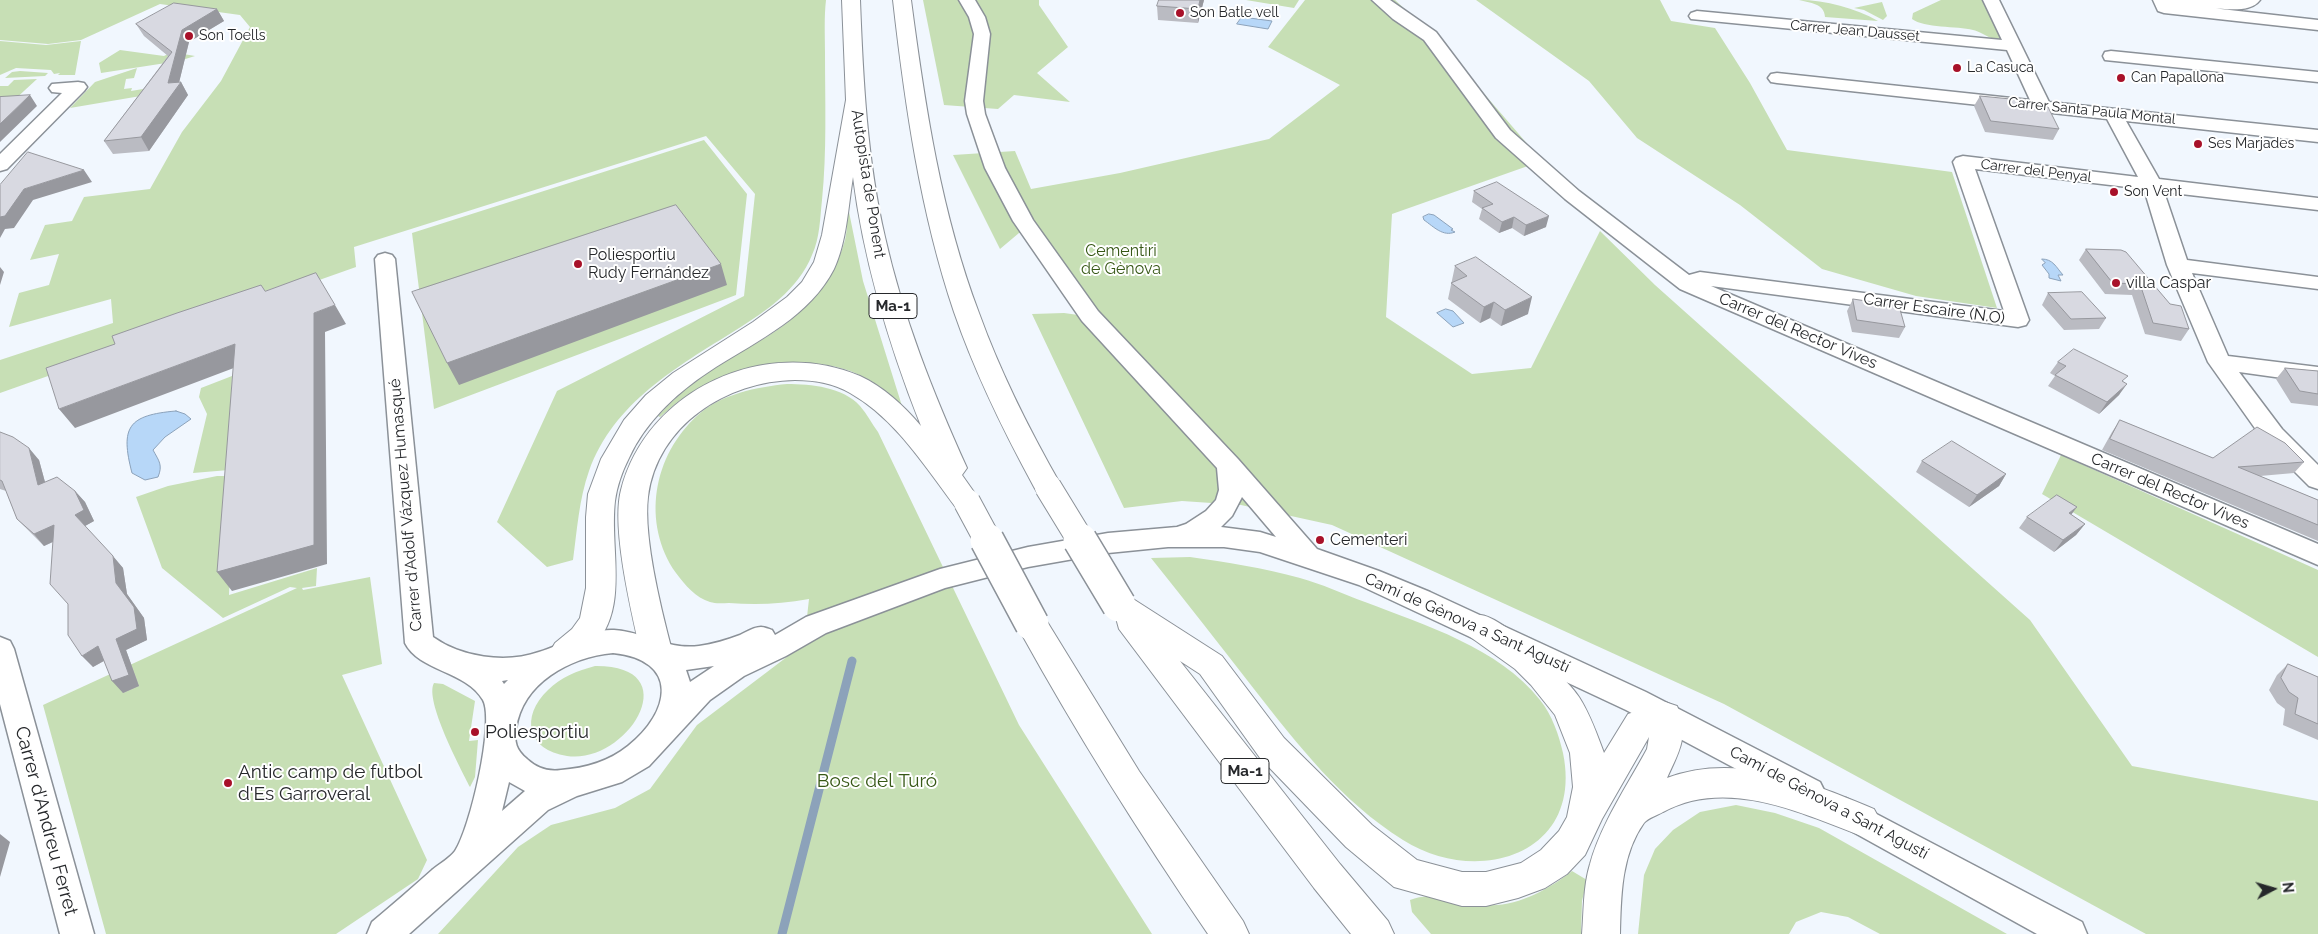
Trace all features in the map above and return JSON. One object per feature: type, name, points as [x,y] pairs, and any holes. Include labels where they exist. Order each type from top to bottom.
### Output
[{"type":"highway","name":"Autopista de Ponent","points":[[850,0],[855,101],[868,202],[886,285],[919,389],[968,502]]},
{"type":"highway","name":"Ma-1","points":[[903,9],[922,145],[932,190],[960,292],[982,353],[1013,423],[1048,487],[1118,605],[1327,876],[1375,934]]},
{"type":"highway","points":[[558,656],[584,637],[595,620],[600,592],[601,504],[612,467],[627,436],[644,414],[673,386],[691,372],[771,321],[802,295],[822,269],[833,239],[855,101]]},
{"type":"highway","points":[[657,654],[647,616],[632,520],[634,490],[652,446],[670,422],[690,404],[717,388],[748,377],[790,372],[817,373],[852,383],[863,389],[893,413],[968,502]]},
{"type":"highway","name":"Ma-1","points":[[968,502],[1073,699],[1142,806],[1230,934]]},
{"type":"highway","points":[[1118,605],[1211,665],[1272,748],[1359,836],[1407,876],[1462,889],[1486,888],[1518,881],[1545,869],[1554,862],[1572,843],[1633,733],[1640,724],[1665,716],[1668,728],[1663,751],[1619,837],[1608,864],[1603,892],[1601,934]]},
{"type":"highway","points":[[1480,627],[1505,643],[1537,670],[1557,692],[1574,718],[1587,753],[1590,770],[1590,787],[1584,820]]},
{"type":"highway","points":[[1632,812],[1675,790],[1704,784],[1733,783],[1766,787],[1800,795],[1862,820]]},
{"type":"street","points":[[967,0],[978,17],[982,34],[974,101],[976,114],[995,168],[1014,206],[1090,316],[1229,465],[1308,556]]},
{"type":"street","name":"Carrer del Rector Vives","points":[[1380,0],[1399,16],[1430,36],[1503,134],[1572,195],[1688,284],[2311,549]]},
{"type":"street","points":[[1991,0],[2042,106]]},
{"type":"street","points":[[2252,0],[2237,5],[2160,2],[2164,8],[2318,25]]},
{"type":"street","name":"Carrer Jean Dausset","points":[[1697,16],[2013,46]]},
{"type":"street","points":[[2111,56],[2318,77]]},
{"type":"street","name":"Carrer Santa Paula Montal","points":[[1777,78],[2318,136]]},
{"type":"street","points":[[0,165],[78,87],[58,88]]},
{"type":"street","points":[[2113,113],[2152,185],[2178,265],[2219,362],[2273,436],[2318,480]]},
{"type":"street","name":"Carrer Escaire (N.O)","points":[[1688,284],[1693,279],[1700,278],[2018,320],[1963,162]]},
{"type":"street","name":"Carrer del Penyal","points":[[1963,162],[2318,204]]},
{"type":"street","name":"Carrer d'Adolf Vázquez Humasqué","points":[[385,259],[419,643],[441,658],[501,669],[531,667],[558,656]]},
{"type":"street","points":[[2178,265],[2318,283]]},
{"type":"street","points":[[2219,362],[2318,375]]},
{"type":"street","points":[[1178,536],[1202,528],[1220,514],[1229,502],[1233,488],[1233,477],[1229,465]]},
{"type":"street","name":"Camí de Gènova a Sant Agustí","points":[[657,654],[679,658],[716,655],[773,634],[816,625],[940,578],[984,567],[1108,543],[1178,536],[1239,539],[1308,556],[1369,578],[1480,627],[1665,716],[1862,820],[2070,934]]},
{"type":"street","name":"Camí de Gènova a Sant Agustí","points":[[666,727],[687,703],[722,675],[776,648],[816,625]]},
{"type":"street","points":[[456,662],[494,689],[501,706],[501,730],[509,763],[531,780],[556,784],[590,781],[621,769],[648,749],[666,727],[675,704],[676,684],[671,667],[657,654],[643,646],[623,642],[600,642],[558,656],[522,684],[511,698],[501,730],[491,793],[469,858]]},
{"type":"street","name":"Carrer d'Andreu Ferret","points":[[0,649],[77,934]]},
{"type":"street","points":[[384,934],[432,894],[469,858],[537,800],[555,790],[574,783]]},
{"type":"green space","points":[[0,0],[826,0],[825,163],[817,242],[806,267],[790,289],[759,315],[670,373],[631,406],[614,425],[600,447],[589,471],[579,515],[573,560],[547,567],[497,522],[557,391],[744,296],[755,194],[706,136],[354,247],[356,267],[0,393],[0,360],[113,323],[111,299],[9,327],[19,293],[49,285],[59,254],[30,260],[45,225],[72,221],[84,197],[150,189],[182,132],[221,81],[250,27],[240,15],[160,4],[81,40],[48,44],[0,40]]},
{"type":"green space","points":[[923,0],[1039,0],[1039,5],[1068,47],[1037,73],[1070,102],[1014,95],[998,109],[944,105]]},
{"type":"green space","points":[[1246,0],[1299,0],[1294,8]]},
{"type":"green space","name":"Cementiri de Gènova","points":[[1305,0],[1395,0],[1437,39],[1542,161],[1392,214],[1386,317],[1472,374],[1531,368],[1600,231],[1655,285],[2030,620],[2132,766],[2318,801],[2318,934],[2146,934],[1724,704],[1332,525],[1241,505],[1182,501],[1124,508],[1032,314],[1064,313],[1100,318],[1036,233],[1019,233],[1000,249],[953,155],[1015,151],[1031,189],[1120,173],[1269,139],[1340,85],[1268,47]]},
{"type":"green space","points":[[1476,0],[1660,0],[1671,21],[1715,28],[1750,83],[1787,150],[1952,172],[1997,308],[1916,296],[1822,269],[1740,205],[1637,138],[1589,81]]},
{"type":"green space","points":[[1799,0],[1820,1],[1840,6],[1860,12],[1878,21],[1825,17],[1824,12],[1819,6]]},
{"type":"green space","points":[[1941,0],[1983,0],[2002,40],[1973,30],[1924,24],[1912,19],[1913,13]]},
{"type":"green space","points":[[1882,2],[1887,16],[1883,20],[1864,10],[1854,8]]},
{"type":"green space","points":[[0,41],[46,45],[81,41],[75,75],[58,75],[60,73],[54,74],[51,70],[16,68],[0,75]]},
{"type":"green space","points":[[120,50],[164,56],[172,52],[195,56],[179,61],[101,73],[99,63]]},
{"type":"green space","points":[[137,68],[134,78],[126,79],[124,89],[132,88],[131,91],[179,83],[176,90],[70,108],[95,82]]},
{"type":"green space","points":[[12,72],[48,73],[45,76],[5,78]]},
{"type":"green space","points":[[37,79],[11,103],[0,103],[0,86],[8,86],[14,80]]},
{"type":"green space","name":"Poliesportiu Rudy Fernández","points":[[704,140],[747,194],[736,295],[434,409],[412,233]]},
{"type":"green space","points":[[847,202],[863,281],[902,406],[885,391],[863,377],[839,368],[813,363],[786,364],[760,367],[734,374],[709,384],[683,398],[660,417],[658,416],[699,378],[781,327],[816,295],[833,269],[845,240],[847,231]]},
{"type":"green space","points":[[232,376],[229,470],[193,473],[207,414],[199,397],[201,388]]},
{"type":"green space","name":"Bosc del Turó","points":[[787,384],[816,386],[845,395],[860,406],[878,432],[1019,725],[1152,934],[438,934],[518,847],[551,825],[615,808],[650,789],[697,725],[804,644],[809,599],[749,604],[715,603],[705,600],[691,590],[676,573],[665,553],[658,533],[656,512],[657,490],[662,469],[683,431],[698,415],[728,397],[764,387]]},
{"type":"green space","points":[[2061,455],[2318,570],[2318,657],[2042,494]]},
{"type":"green space","name":"Antic camp de futbol d'Es Garroveral","points":[[217,476],[227,476],[229,595],[317,568],[316,586],[302,588],[303,590],[370,577],[382,664],[342,675],[427,860],[418,879],[336,934],[106,934],[43,705],[297,588],[290,587],[223,618],[162,568],[136,497],[168,486]]},
{"type":"green space","points":[[1190,557],[1259,568],[1316,583],[1436,629],[1460,640],[1504,666],[1540,700],[1554,725],[1563,753],[1565,788],[1557,816],[1541,838],[1519,852],[1492,860],[1462,861],[1432,854],[1403,840],[1381,825],[1340,790],[1304,751],[1151,558]]},
{"type":"green space","points":[[595,666],[624,670],[639,681],[644,696],[639,714],[627,731],[610,746],[589,755],[567,756],[554,753],[543,747],[536,740],[532,731],[531,721],[539,700],[553,685],[564,678]]},
{"type":"green space","points":[[434,683],[443,684],[475,701],[469,741],[478,740],[475,777],[470,787],[439,719],[432,692]]},
{"type":"green space","points":[[1736,805],[1775,813],[1819,828],[2007,934],[1880,934],[1848,917],[1821,912],[1796,922],[1789,934],[1638,934],[1644,875],[1655,849],[1673,830],[1700,812]]},
{"type":"green space","points":[[1572,871],[1587,880],[1582,901],[1581,934],[1431,934],[1412,912],[1410,900],[1428,896],[1485,905],[1497,905],[1520,900],[1543,890]]},
{"type":"water","points":[[1242,17],[1272,21],[1268,29],[1237,24]]},
{"type":"water","points":[[1429,214],[1434,215],[1455,232],[1446,233],[1435,228],[1424,220],[1423,217]]},
{"type":"water","points":[[2042,259],[2049,260],[2056,266],[2063,275],[2058,275],[2061,281],[2049,278],[2049,274],[2042,265],[2045,263]]},
{"type":"water","points":[[1446,309],[1453,311],[1464,323],[1453,327],[1437,313]]},
{"type":"water","points":[[176,411],[185,414],[191,419],[165,437],[153,450],[159,460],[158,477],[145,480],[132,473],[127,444],[128,434],[132,426],[138,420],[147,416]]},
{"type":"building","points":[[1159,0],[1200,0],[1198,9],[1157,6]]},
{"type":"building","points":[[174,3],[217,9],[182,30],[168,83],[181,82],[141,137],[104,141],[172,52],[136,24]]},
{"type":"building","points":[[30,95],[0,124],[0,97]]},
{"type":"building","points":[[1980,96],[2021,100],[2022,104],[2048,107],[2059,129],[1991,121]]},
{"type":"building","points":[[28,152],[84,170],[24,189],[5,216],[0,217],[0,185]]},
{"type":"building","points":[[1497,182],[1549,216],[1526,225],[1514,217],[1502,222],[1482,208],[1493,204],[1474,191]]},
{"type":"building","points":[[676,205],[721,264],[447,363],[412,292]]},
{"type":"building","points":[[2086,249],[2121,250],[2126,252],[2170,304],[2181,306],[2189,329],[2153,323],[2140,284],[2113,283]]},
{"type":"building","points":[[1476,257],[1532,297],[1505,310],[1494,302],[1484,307],[1451,283],[1467,276],[1455,266]]},
{"type":"building","points":[[316,273],[335,305],[314,313],[314,545],[217,572],[235,344],[59,409],[46,368],[115,344],[112,336],[177,313],[261,285],[265,291]]},
{"type":"building","points":[[2082,292],[2106,318],[2071,319],[2048,293]]},
{"type":"building","points":[[1853,299],[1899,306],[1905,327],[1857,320]]},
{"type":"building","points":[[2074,349],[2128,376],[2122,381],[2127,384],[2107,402],[2055,375],[2066,366],[2058,362]]},
{"type":"building","points":[[2285,368],[2318,371],[2318,394],[2300,391]]},
{"type":"building","points":[[2120,420],[2213,458],[2257,427],[2285,443],[2304,462],[2238,467],[2318,500],[2318,525],[2110,439]]},
{"type":"building","points":[[0,432],[13,437],[29,448],[38,485],[57,477],[75,491],[84,510],[75,515],[113,556],[116,583],[134,607],[137,629],[116,639],[129,675],[112,681],[98,646],[82,656],[68,635],[68,604],[50,584],[54,525],[34,534],[17,519],[0,480]]},
{"type":"building","points":[[1952,441],[2006,474],[1977,495],[1922,461]]},
{"type":"building","points":[[2057,495],[2077,507],[2069,513],[2085,524],[2063,540],[2027,517]]},
{"type":"building","points":[[2288,664],[2318,677],[2318,724],[2295,714],[2298,698],[2289,692],[2281,678]]},
{"type":"waterway","points":[[782,934],[852,661]]},
{"type":"place","name":"Son Batle vell","points":[[1180,13]]},
{"type":"place","name":"Son Toells","points":[[189,36]]},
{"type":"place","name":"La Casuca","points":[[1957,68]]},
{"type":"place","name":"Can Papallona","points":[[2121,78]]},
{"type":"place","name":"Ses Marjades","points":[[2198,144]]},
{"type":"place","name":"Son Vent","points":[[2114,192]]},
{"type":"place","name":"Poliesportiu Rudy Fernández","points":[[578,264]]},
{"type":"place","name":"villa Caspar","points":[[2116,283]]},
{"type":"place","name":"Cementeri","points":[[1320,540]]},
{"type":"place","name":"Poliesportiu","points":[[475,732]]},
{"type":"place","name":"Antic camp de futbol d'Es Garroveral","points":[[228,783]]}]
